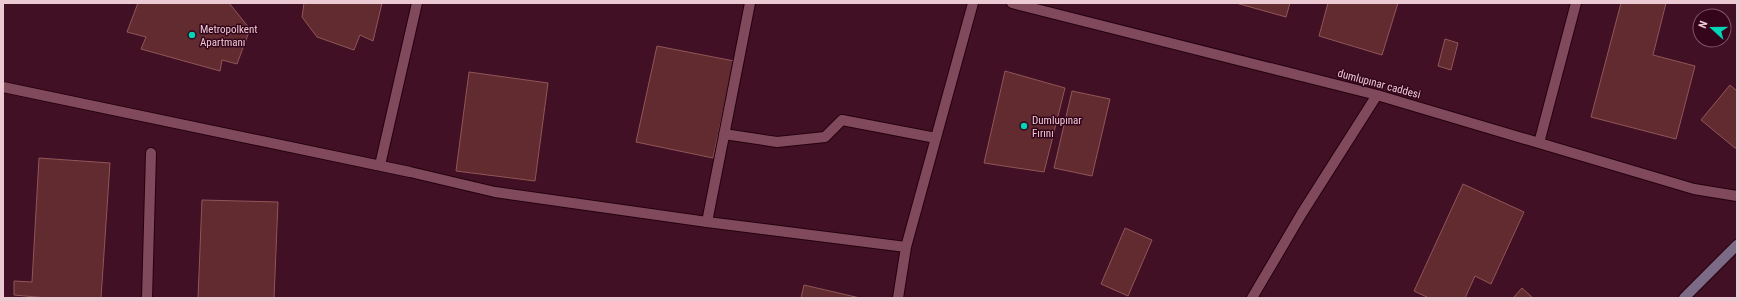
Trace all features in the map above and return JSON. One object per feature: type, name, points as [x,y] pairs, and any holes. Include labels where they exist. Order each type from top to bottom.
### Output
[{"type":"main road","points":[[1684,298],[1737,245]]},
{"type":"street","points":[[380,165],[417,3]]},
{"type":"street","points":[[707,222],[750,3]]},
{"type":"street","points":[[898,298],[906,247],[973,3]]},
{"type":"street","name":"dumlupınar caddesi","points":[[1012,3],[1377,95],[1694,189],[1737,196]]},
{"type":"street","points":[[1539,143],[1576,3]]},
{"type":"street","points":[[3,87],[380,165],[495,192],[707,222],[906,247]]},
{"type":"street","points":[[1252,298],[1302,213],[1377,95]]},
{"type":"street","points":[[724,134],[777,142],[825,137],[842,120],[936,138]]},
{"type":"street","points":[[147,298],[151,153]]},
{"type":"building","name":"Metropolkent Apartmanı","points":[[138,3],[229,3],[250,29],[237,64],[222,60],[220,71],[141,49],[146,37],[127,32]]},
{"type":"building","points":[[304,3],[382,3],[373,41],[360,35],[354,50],[317,37],[302,17]]},
{"type":"building","points":[[1236,3],[1290,3],[1286,17]]},
{"type":"building","points":[[1328,3],[1398,3],[1382,55],[1319,36]]},
{"type":"building","points":[[1621,3],[1666,3],[1653,55],[1695,66],[1676,139],[1591,117]]},
{"type":"building","points":[[1445,39],[1458,43],[1451,70],[1438,66]]},
{"type":"building","points":[[657,46],[734,61],[713,158],[636,142]]},
{"type":"building","name":"Dumlupınar Fırını","points":[[1005,71],[1065,88],[1044,172],[984,163]]},
{"type":"building","points":[[469,72],[548,83],[535,181],[456,171]]},
{"type":"building","points":[[1730,85],[1737,91],[1737,148],[1735,148],[1701,120]]},
{"type":"building","points":[[1072,91],[1110,99],[1092,176],[1054,168]]},
{"type":"building","points":[[39,158],[110,163],[101,298],[47,298],[14,295],[14,281],[32,282]]},
{"type":"building","points":[[1463,184],[1524,212],[1491,284],[1475,276],[1465,298],[1429,298],[1414,291]]},
{"type":"building","points":[[202,200],[278,202],[274,298],[198,298]]},
{"type":"building","points":[[1125,228],[1152,240],[1128,296],[1101,284]]},
{"type":"building","points":[[804,285],[860,298],[801,298]]},
{"type":"building","points":[[1522,288],[1533,298],[1513,298]]},
{"type":"place","name":"Metropolkent Apartmanı","points":[[192,35]]},
{"type":"place","name":"Dumlupınar Fırını","points":[[1024,126]]}]
